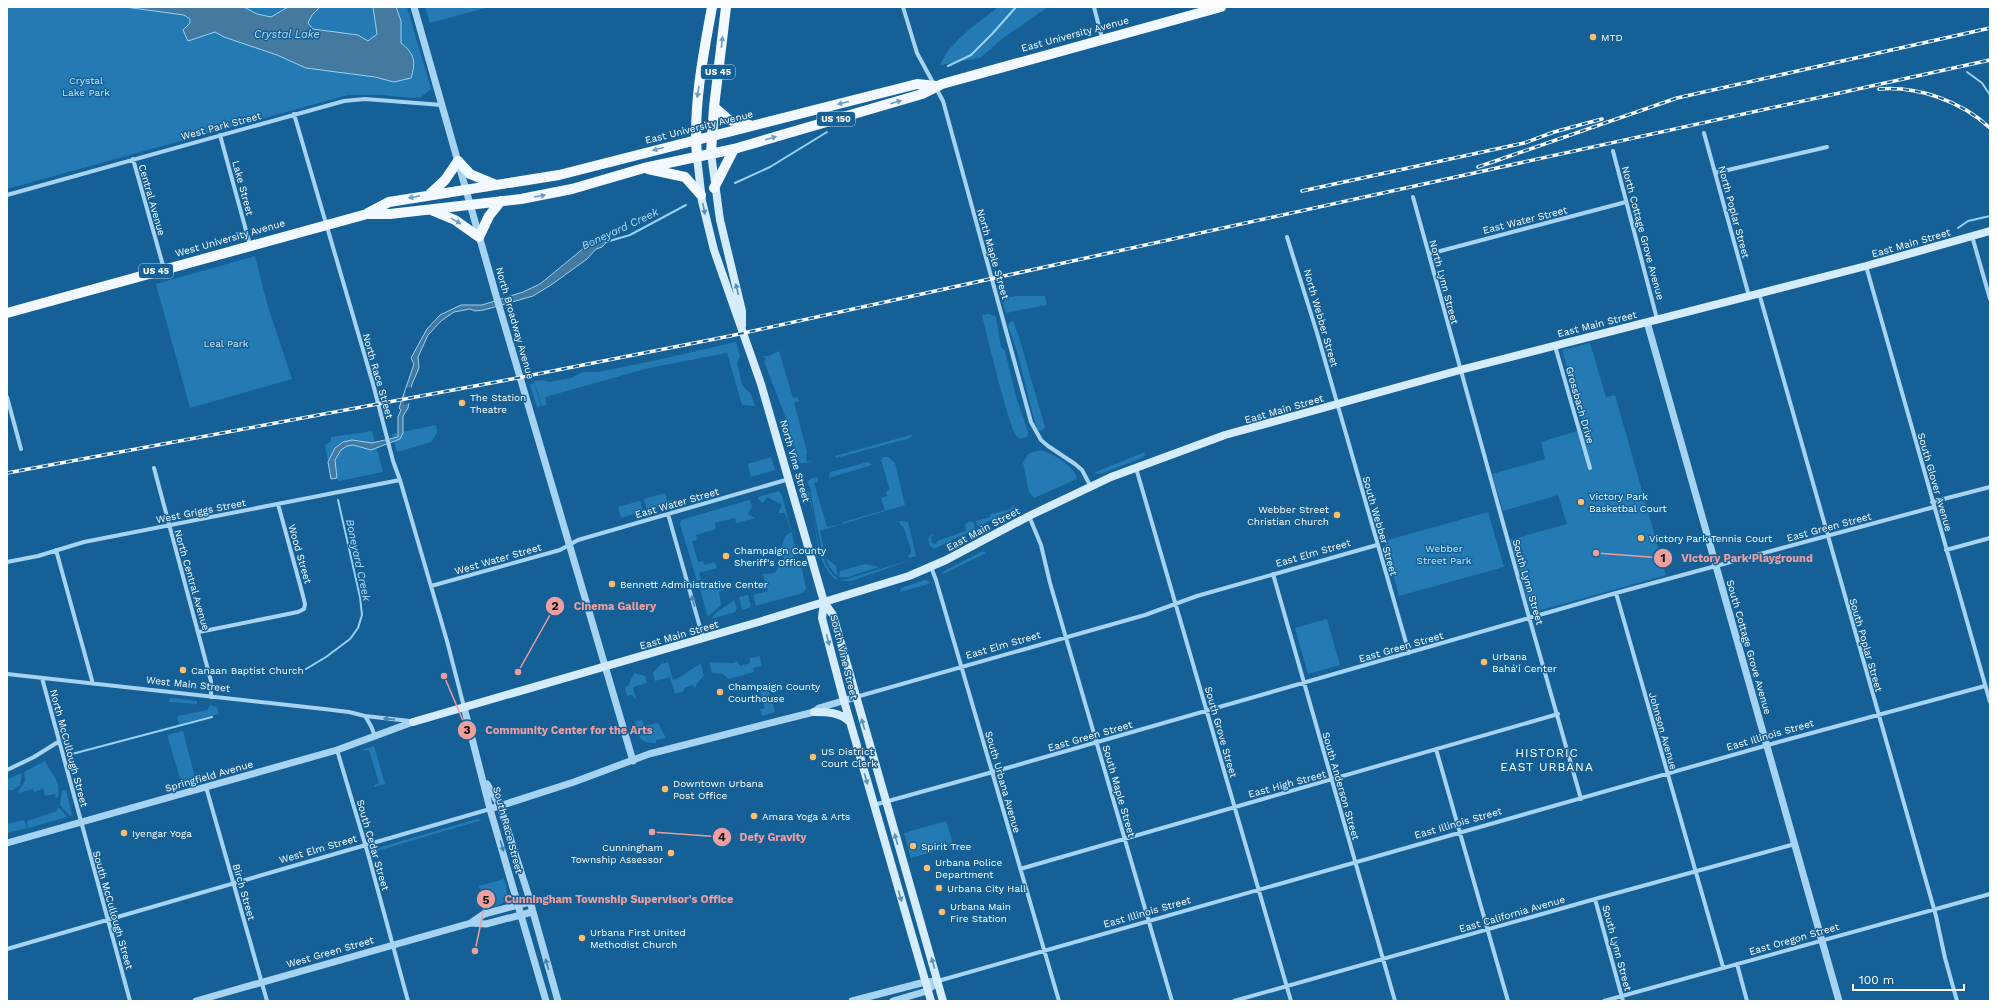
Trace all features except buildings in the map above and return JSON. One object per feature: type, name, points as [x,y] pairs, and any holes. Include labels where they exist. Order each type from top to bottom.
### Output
[{"type":"main road","name":"US 45","points":[[696,140],[697,97],[712,7]]},
{"type":"main road","name":"US 45","points":[[711,154],[714,107],[726,7]]},
{"type":"main road","name":"East University Avenue","points":[[470,205],[572,189],[644,168],[734,148],[922,94],[936,86],[1221,7]]},
{"type":"main road","name":"East University Avenue","points":[[466,190],[559,175],[917,84],[936,86]]},
{"type":"main road","points":[[714,107],[729,120],[752,126]]},
{"type":"main road","points":[[696,140],[697,157]]},
{"type":"main road","points":[[714,188],[734,148]]},
{"type":"main road","name":"North Vine Street","points":[[711,154],[714,188],[742,311],[742,327]]},
{"type":"main road","name":"North Vine Street","points":[[697,157],[701,195],[714,250],[761,384],[790,479],[824,602]]},
{"type":"main road","points":[[430,194],[447,178],[458,161],[476,177],[498,185]]},
{"type":"main road","points":[[644,168],[685,177],[701,195]]},
{"type":"main road","name":"West University Avenue","points":[[7,313],[366,214],[389,202],[430,194],[466,190]]},
{"type":"main road","points":[[429,210],[455,220],[479,237],[489,216],[501,201]]},
{"type":"main road","name":"West University Avenue","points":[[366,214],[390,214],[470,205]]},
{"type":"main road","name":"East Main Street","points":[[606,667],[824,602],[931,567],[1029,516],[1092,487],[1136,468],[1212,439],[1460,370],[1866,266],[1990,231]]},
{"type":"main road","name":"South Vine Street","points":[[824,602],[833,615],[943,1001]]},
{"type":"main road","name":"South Vine Street","points":[[824,602],[822,618],[844,701],[930,1001]]},
{"type":"main road","name":"West Main Street","points":[[413,722],[606,667]]},
{"type":"main road","points":[[814,712],[834,713],[844,717],[850,723]]},
{"type":"main road","points":[[889,856],[900,853]]},
{"type":"main road","points":[[910,930],[922,927]]},
{"type":"street","name":"North Broadway Avenue","points":[[414,7],[501,314],[633,761]]},
{"type":"street","name":"North Maple Street","points":[[904,7],[917,53],[943,101],[1031,422],[1041,440],[1082,470],[1092,487]]},
{"type":"street","points":[[1094,7],[1102,39]]},
{"type":"street","name":"West Park Street","points":[[7,195],[294,114],[356,100],[442,105]]},
{"type":"street","name":"North Race Street","points":[[294,114],[393,462],[400,480],[447,641]]},
{"type":"street","name":"North Poplar Street","points":[[1704,133],[1749,296]]},
{"type":"street","name":"Lake Street","points":[[220,135],[250,245]]},
{"type":"street","points":[[1715,173],[1827,147]]},
{"type":"street","name":"North Cottage Grove Avenue","points":[[1613,151],[1658,319]]},
{"type":"street","name":"Central Avenue","points":[[133,159],[164,269]]},
{"type":"street","name":"North Lynn Street","points":[[1413,197],[1460,370]]},
{"type":"street","name":"East Water Street","points":[[1429,254],[1626,202]]},
{"type":"street","points":[[1972,236],[1990,299]]},
{"type":"street","name":"North Webber Street","points":[[1287,237],[1337,404]]},
{"type":"street","name":"South Glover Avenue","points":[[1866,266],[1990,702]]},
{"type":"street","name":"South Poplar Street","points":[[1759,293],[1933,908],[1957,1001]]},
{"type":"street","name":"South Cottage Grove Avenue","points":[[1647,322],[1839,1001]]},
{"type":"street","name":"Grossbach Drive","points":[[1555,346],[1590,468]]},
{"type":"street","name":"South Lynn Street","points":[[1460,370],[1581,799]]},
{"type":"street","points":[[7,397],[21,449]]},
{"type":"street","name":"South Webber Street","points":[[1337,404],[1409,653]]},
{"type":"street","name":"North Central Avenue","points":[[154,468],[199,632],[212,685],[211,697]]},
{"type":"street","name":"South Grove Street","points":[[1136,468],[1291,1001]]},
{"type":"street","name":"East Water Street","points":[[569,545],[578,540],[790,479]]},
{"type":"street","name":"West Griggs Street","points":[[7,562],[38,556],[84,542],[400,480]]},
{"type":"street","points":[[1932,502],[1990,487]]},
{"type":"street","name":"Wood Street","points":[[199,632],[298,612],[304,609],[305,604],[278,504]]},
{"type":"street","name":"East Green Street","points":[[874,805],[1616,593],[1934,507]]},
{"type":"street","points":[[668,514],[703,638]]},
{"type":"street","name":"South Maple Street","points":[[1029,516],[1041,545],[1172,1001]]},
{"type":"street","points":[[1946,550],[1990,538]]},
{"type":"street","name":"West Water Street","points":[[431,586],[560,550],[569,545]]},
{"type":"street","name":"East Elm Street","points":[[633,761],[649,754],[814,712],[819,708],[856,697],[962,668],[1176,604],[1197,596],[1377,545]]},
{"type":"street","points":[[56,550],[93,684]]},
{"type":"street","name":"South Urbana Avenue","points":[[931,567],[993,772],[1059,1001]]},
{"type":"street","name":"South Anderson Street","points":[[1273,574],[1395,1001]]},
{"type":"street","name":"Johnson Avenue","points":[[1616,593],[1723,968]]},
{"type":"street","name":"South Race Street","points":[[447,641],[484,779],[490,809],[546,1001]]},
{"type":"street","name":"West Main Street","points":[[7,674],[349,712],[365,716],[413,722]]},
{"type":"street","name":"North McCullough Street","points":[[42,678],[80,823]]},
{"type":"street","name":"East Illinois Street","points":[[852,1001],[925,982],[938,981],[1766,746],[1985,686]]},
{"type":"street","name":"East High Street","points":[[1020,869],[1234,806],[1331,780],[1558,714]]},
{"type":"street","points":[[365,716],[375,736]]},
{"type":"street","name":"Springfield Avenue","points":[[7,843],[337,750],[413,722]]},
{"type":"street","points":[[7,770],[34,757],[58,742]]},
{"type":"street","points":[[1436,749],[1508,1001]]},
{"type":"street","name":"South Cedar Street","points":[[337,750],[408,1001]]},
{"type":"street","name":"West Elm Street","points":[[7,949],[500,806],[633,761]]},
{"type":"street","name":"South Race Street","points":[[484,779],[500,806],[530,902],[558,1001]]},
{"type":"street","name":"Birch Street","points":[[206,787],[267,1001]]},
{"type":"street","name":"South McCullough Street","points":[[80,823],[130,1001]]},
{"type":"street","name":"East California Avenue","points":[[1234,1001],[1795,844]]},
{"type":"street","name":"East Oregon Street","points":[[1604,1001],[1933,908],[1990,894]]},
{"type":"street","name":"South Lynn Street","points":[[1595,899],[1623,1001]]},
{"type":"street","name":"West Green Street","points":[[196,1001],[470,922],[484,914],[530,902]]},
{"type":"street","name":"West Green Street","points":[[470,922],[486,924],[532,912]]},
{"type":"street","points":[[1737,964],[1747,1001]]},
{"type":"street","name":"East Illinois Street","points":[[893,1001],[928,991],[938,981]]},
{"type":"street","points":[[885,993],[887,1001]]},
{"type":"green space","name":"Crystal Lake Park","points":[[7,7],[407,7],[431,89],[421,97],[412,98],[383,95],[348,95],[7,189]]},
{"type":"green space","points":[[425,7],[489,7],[430,23]]},
{"type":"green space","points":[[998,7],[1048,7],[1002,39],[980,58],[940,65],[945,56],[958,40],[973,26]]},
{"type":"green space","name":"Leal Park","points":[[255,256],[268,307],[292,379],[190,408],[156,284]]},
{"type":"green space","points":[[1016,296],[1045,296],[1047,305],[1006,313],[1003,304],[1004,298]]},
{"type":"green space","points":[[989,314],[996,317],[1001,347],[1005,351],[1017,400],[1028,432],[1028,436],[1021,439],[1017,437],[1009,418],[993,359],[982,315]]},
{"type":"green space","points":[[1013,321],[1045,427],[1043,430],[1038,430],[1017,352],[1008,327],[1010,322]]},
{"type":"green space","points":[[736,342],[740,356],[737,363],[742,385],[751,394],[755,406],[742,405],[727,353],[649,368],[545,397],[547,405],[542,406],[534,381],[542,380],[549,382],[571,378],[583,372],[598,372]]},
{"type":"green space","points":[[1590,343],[1606,397],[1615,395],[1666,575],[1531,613],[1510,540],[1567,524],[1558,495],[1503,511],[1492,474],[1545,459],[1541,442],[1584,429],[1562,350]]},
{"type":"green space","points":[[779,351],[793,398],[797,397],[799,401],[794,403],[807,451],[807,462],[814,460],[807,463],[800,463],[797,458],[785,416],[764,361],[766,360],[764,356],[769,356]]},
{"type":"green space","points":[[534,383],[541,406],[537,407],[530,385]]},
{"type":"green space","points":[[436,425],[437,433],[431,442],[397,452],[392,434]]},
{"type":"green space","points":[[372,431],[383,472],[339,481],[337,478],[331,479],[325,445],[331,441],[331,437]]},
{"type":"green space","points":[[911,435],[912,437],[907,439],[836,458],[835,456]]},
{"type":"green space","points":[[1040,450],[1045,451],[1068,465],[1076,474],[1077,479],[1034,498],[1029,492],[1023,463],[1028,454]]},
{"type":"green space","points":[[1145,452],[1144,457],[1101,474],[1093,473]]},
{"type":"green space","points":[[771,457],[775,470],[751,477],[748,464]]},
{"type":"green space","points":[[883,457],[889,457],[895,463],[905,505],[843,524],[843,522],[885,510],[881,498],[887,496],[886,492],[890,490],[881,460]]},
{"type":"green space","points":[[868,462],[872,465],[829,478],[830,472]]},
{"type":"green space","points":[[818,477],[818,482],[814,483],[827,527],[843,524],[820,531],[826,558],[836,566],[838,576],[831,569],[826,559],[822,549],[810,491],[812,491],[807,482],[812,478]]},
{"type":"green space","points":[[779,491],[782,495],[796,550],[793,558],[796,565],[802,569],[806,589],[803,593],[756,606],[753,595],[768,591],[763,574],[775,573],[784,557],[779,554],[785,536],[791,532],[785,513],[778,513],[782,505],[767,497],[763,503],[758,499],[758,497]]},
{"type":"green space","points":[[807,492],[809,492],[812,508]]},
{"type":"green space","points":[[665,493],[667,501],[671,500],[673,503],[647,510],[644,499]]},
{"type":"green space","points":[[749,500],[752,506],[748,514],[755,518],[736,523],[735,518],[715,523],[716,529],[696,535],[697,540],[692,541],[698,562],[703,561],[704,565],[715,562],[717,568],[699,573],[701,580],[697,581],[680,524],[681,520]]},
{"type":"green space","points":[[640,501],[643,511],[621,518],[618,507]]},
{"type":"green space","points":[[1015,504],[1013,509],[977,527],[976,521],[990,517],[991,514],[1008,510]]},
{"type":"green space","points":[[812,508],[820,550],[824,561],[837,578],[836,580],[825,566],[819,549]]},
{"type":"green space","name":"Webber Street Park","points":[[1488,512],[1504,567],[1399,596],[1384,541]]},
{"type":"green space","points":[[899,521],[908,522],[916,556],[909,558],[908,556],[911,553],[911,549],[903,526],[901,526]]},
{"type":"green space","points":[[970,521],[974,523],[975,529],[934,549],[930,546],[928,540],[931,534],[934,534],[931,537],[932,543],[936,544],[937,541],[966,531],[965,524]]},
{"type":"green space","points":[[983,551],[986,553],[941,575],[944,571]]},
{"type":"green space","points":[[914,559],[851,581],[840,581]]},
{"type":"green space","points":[[865,564],[879,567],[848,577],[839,577],[840,571]]},
{"type":"green space","points":[[925,580],[930,582],[926,585],[900,592],[901,588]]},
{"type":"green space","points":[[722,584],[724,590],[719,592],[721,605],[709,616],[707,615],[700,589],[705,586],[706,588]]},
{"type":"green space","points":[[748,595],[751,607],[742,610],[739,597]]},
{"type":"green space","points":[[734,600],[737,608],[735,612],[711,619],[715,614]]},
{"type":"green space","points":[[1327,619],[1340,665],[1308,674],[1295,628]]},
{"type":"green space","points":[[759,655],[762,666],[753,668],[754,672],[729,679],[723,674],[712,673],[709,662],[733,663],[737,661],[740,666],[750,663],[750,658],[757,657]]},
{"type":"green space","points":[[668,662],[673,680],[701,664],[704,676],[697,683],[695,688],[693,685],[684,688],[684,691],[675,694],[670,677],[655,681],[653,673],[661,664]]},
{"type":"green space","points":[[634,673],[645,676],[647,683],[633,687],[636,699],[632,695],[627,696],[625,687],[628,686]]},
{"type":"green space","points":[[767,684],[771,699],[763,701],[759,687]]},
{"type":"green space","points":[[171,698],[197,701],[197,704],[168,702]]},
{"type":"green space","points":[[772,700],[775,712],[762,716],[760,709],[765,708],[763,703]]},
{"type":"green space","points":[[210,705],[217,707],[219,714],[179,724],[177,716],[207,710]]},
{"type":"green space","points":[[642,720],[644,726],[658,723],[666,738],[656,740],[656,743],[650,743],[642,740],[635,721]]},
{"type":"green space","points":[[183,731],[196,781],[182,785],[167,735]]},
{"type":"green space","points":[[374,746],[385,784],[374,787],[374,785],[379,783],[369,750],[363,750]]},
{"type":"green space","points":[[45,761],[57,782],[59,791],[58,797],[56,798],[55,794],[45,796],[43,789],[34,792],[33,789],[19,793],[18,791],[25,781],[24,772]]},
{"type":"green space","points":[[22,773],[20,785],[13,790],[7,790],[7,779]]},
{"type":"green space","points":[[66,790],[72,815],[70,816],[60,805],[62,791]]},
{"type":"green space","points":[[60,808],[67,817],[28,828],[27,821],[57,811],[57,809]]},
{"type":"green space","points":[[477,819],[482,820],[377,851],[378,848]]},
{"type":"green space","points":[[24,820],[27,828],[7,833],[7,824]]},
{"type":"green space","points":[[946,821],[954,846],[911,858],[904,833]]},
{"type":"green space","points":[[504,879],[507,897],[503,903],[485,909],[479,886]]},
{"type":"water","name":"Crystal Lake","points":[[125,7],[244,7],[257,14],[271,17],[288,7],[320,7],[312,15],[308,23],[313,29],[358,35],[368,41],[377,34],[373,7],[396,7],[401,21],[401,43],[412,55],[414,63],[413,72],[411,78],[394,82],[375,77],[306,68],[277,55],[224,37],[215,32],[188,41],[183,30],[190,23],[190,19],[184,15]]},
{"type":"water","points":[[609,239],[602,247],[596,249],[587,259],[533,296],[484,310],[475,311],[470,309],[454,312],[441,321],[428,335],[418,357],[419,368],[412,384],[408,408],[403,416],[403,433],[400,439],[371,450],[353,445],[347,446],[341,450],[335,460],[337,478],[331,479],[328,462],[335,448],[343,442],[352,440],[372,443],[398,437],[398,417],[401,410],[399,408],[414,364],[411,358],[427,329],[440,315],[461,305],[482,305],[523,292],[540,284],[590,243]]},
{"type":"pier","points":[[414,387],[411,403],[404,404],[406,388]]},
{"type":"waterway","name":"Boneyard Creek","points":[[948,66],[971,55],[1016,7]]},
{"type":"waterway","points":[[1967,72],[1982,83],[1990,95]]},
{"type":"waterway","name":"Boneyard Creek","points":[[735,183],[770,167],[827,132]]},
{"type":"waterway","name":"Boneyard Creek","points":[[606,242],[630,235],[686,205]]},
{"type":"waterway","points":[[1958,228],[1968,221],[1990,216]]},
{"type":"waterway","name":"Boneyard Creek","points":[[306,669],[326,657],[350,639],[358,628],[362,615],[360,597],[338,500]]},
{"type":"waterway","name":"Boneyard Creek","points":[[72,754],[212,717]]},
{"type":"railway","points":[[1478,167],[1677,98],[1990,28]]},
{"type":"railway","points":[[7,473],[507,380],[730,336],[1990,60]]},
{"type":"railway","points":[[1879,89],[1909,90],[1938,97],[1966,110],[1979,118],[1990,128]]},
{"type":"railway","points":[[1302,191],[1524,143],[1554,132],[1602,119]]},
{"type":"place","name":"MTD","points":[[1593,37]]},
{"type":"place","name":"The Station Theatre","points":[[462,403]]},
{"type":"place","name":"Victory Park Basketbal Court","points":[[1581,502]]},
{"type":"place","name":"Webber Street Christian Church","points":[[1337,515]]},
{"type":"place","name":"Victory Park Tennis Court","points":[[1641,538]]},
{"type":"place","name":"Victory Park Playground","points":[[1596,553]]},
{"type":"place","name":"Champaign County Sheriff's Office","points":[[726,556]]},
{"type":"place","name":"Bennett Administrative Center","points":[[612,584]]},
{"type":"place","name":"Urbana Bahá'í Center","points":[[1484,662]]},
{"type":"place","name":"Canaan Baptist Church","points":[[183,670]]},
{"type":"place","name":"Cinema Gallery","points":[[518,672]]},
{"type":"place","name":"Community Center for the Arts","points":[[444,676]]},
{"type":"place","name":"Champaign County Courthouse","points":[[720,692]]},
{"type":"place","name":"US District Court Clerk","points":[[813,757]]},
{"type":"place","name":"Downtown Urbana Post Office","points":[[665,789]]},
{"type":"place","name":"Amara Yoga & Arts","points":[[754,816]]},
{"type":"place","name":"Defy Gravity","points":[[652,832]]},
{"type":"place","name":"Iyengar Yoga","points":[[124,833]]},
{"type":"place","name":"Spirit Tree","points":[[913,846]]},
{"type":"place","name":"Cunningham Township Assessor","points":[[671,853]]},
{"type":"place","name":"Urbana Police Department","points":[[927,868]]},
{"type":"place","name":"Urbana City Hall","points":[[939,888]]},
{"type":"place","name":"Urbana Main Fire Station","points":[[942,912]]},
{"type":"place","name":"Urbana First United Methodist Church","points":[[582,938]]},
{"type":"place","name":"Cunningham Township Supervisor's Office","points":[[475,951]]},
{"type":"district","name":"HISTORIC EAST URBANA","points":[[1547,760]]}]
